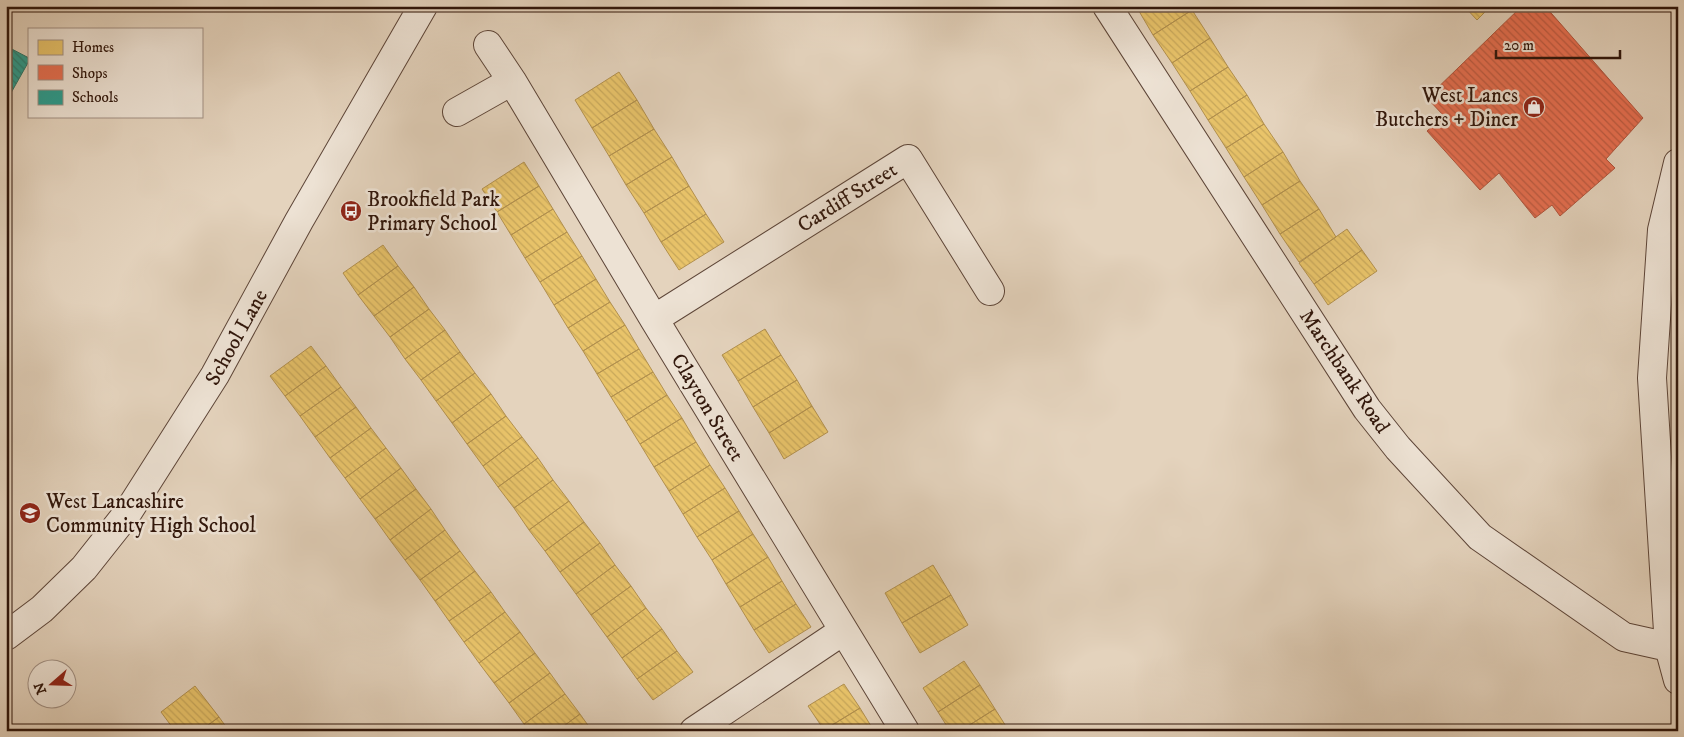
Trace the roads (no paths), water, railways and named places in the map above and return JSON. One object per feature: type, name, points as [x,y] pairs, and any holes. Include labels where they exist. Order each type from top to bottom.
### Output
[{"type":"street","name":"School Lane","points":[[6,636],[42,609],[84,568],[126,515],[215,375],[299,221],[423,6]]},
{"type":"street","name":"Marchbank Road","points":[[1107,6],[1367,409],[1398,448],[1480,537],[1624,637],[1670,647]]},
{"type":"street","name":"Clayton Street","points":[[488,45],[512,81],[905,731]]},
{"type":"street","points":[[457,112],[512,81]]},
{"type":"street","name":"Cardiff Street","points":[[654,318],[908,159],[990,291]]},
{"type":"street","points":[[1678,163],[1662,230],[1652,378],[1670,647],[1678,680]]},
{"type":"street","points":[[694,731],[843,631]]},
{"type":"place","name":"West Lancs Butchers + Diner","points":[[1534,107]]},
{"type":"place","name":"Brookfield Park Primary School","points":[[351,211]]},
{"type":"place","name":"West Lancashire Community High School","points":[[30,513]]}]
